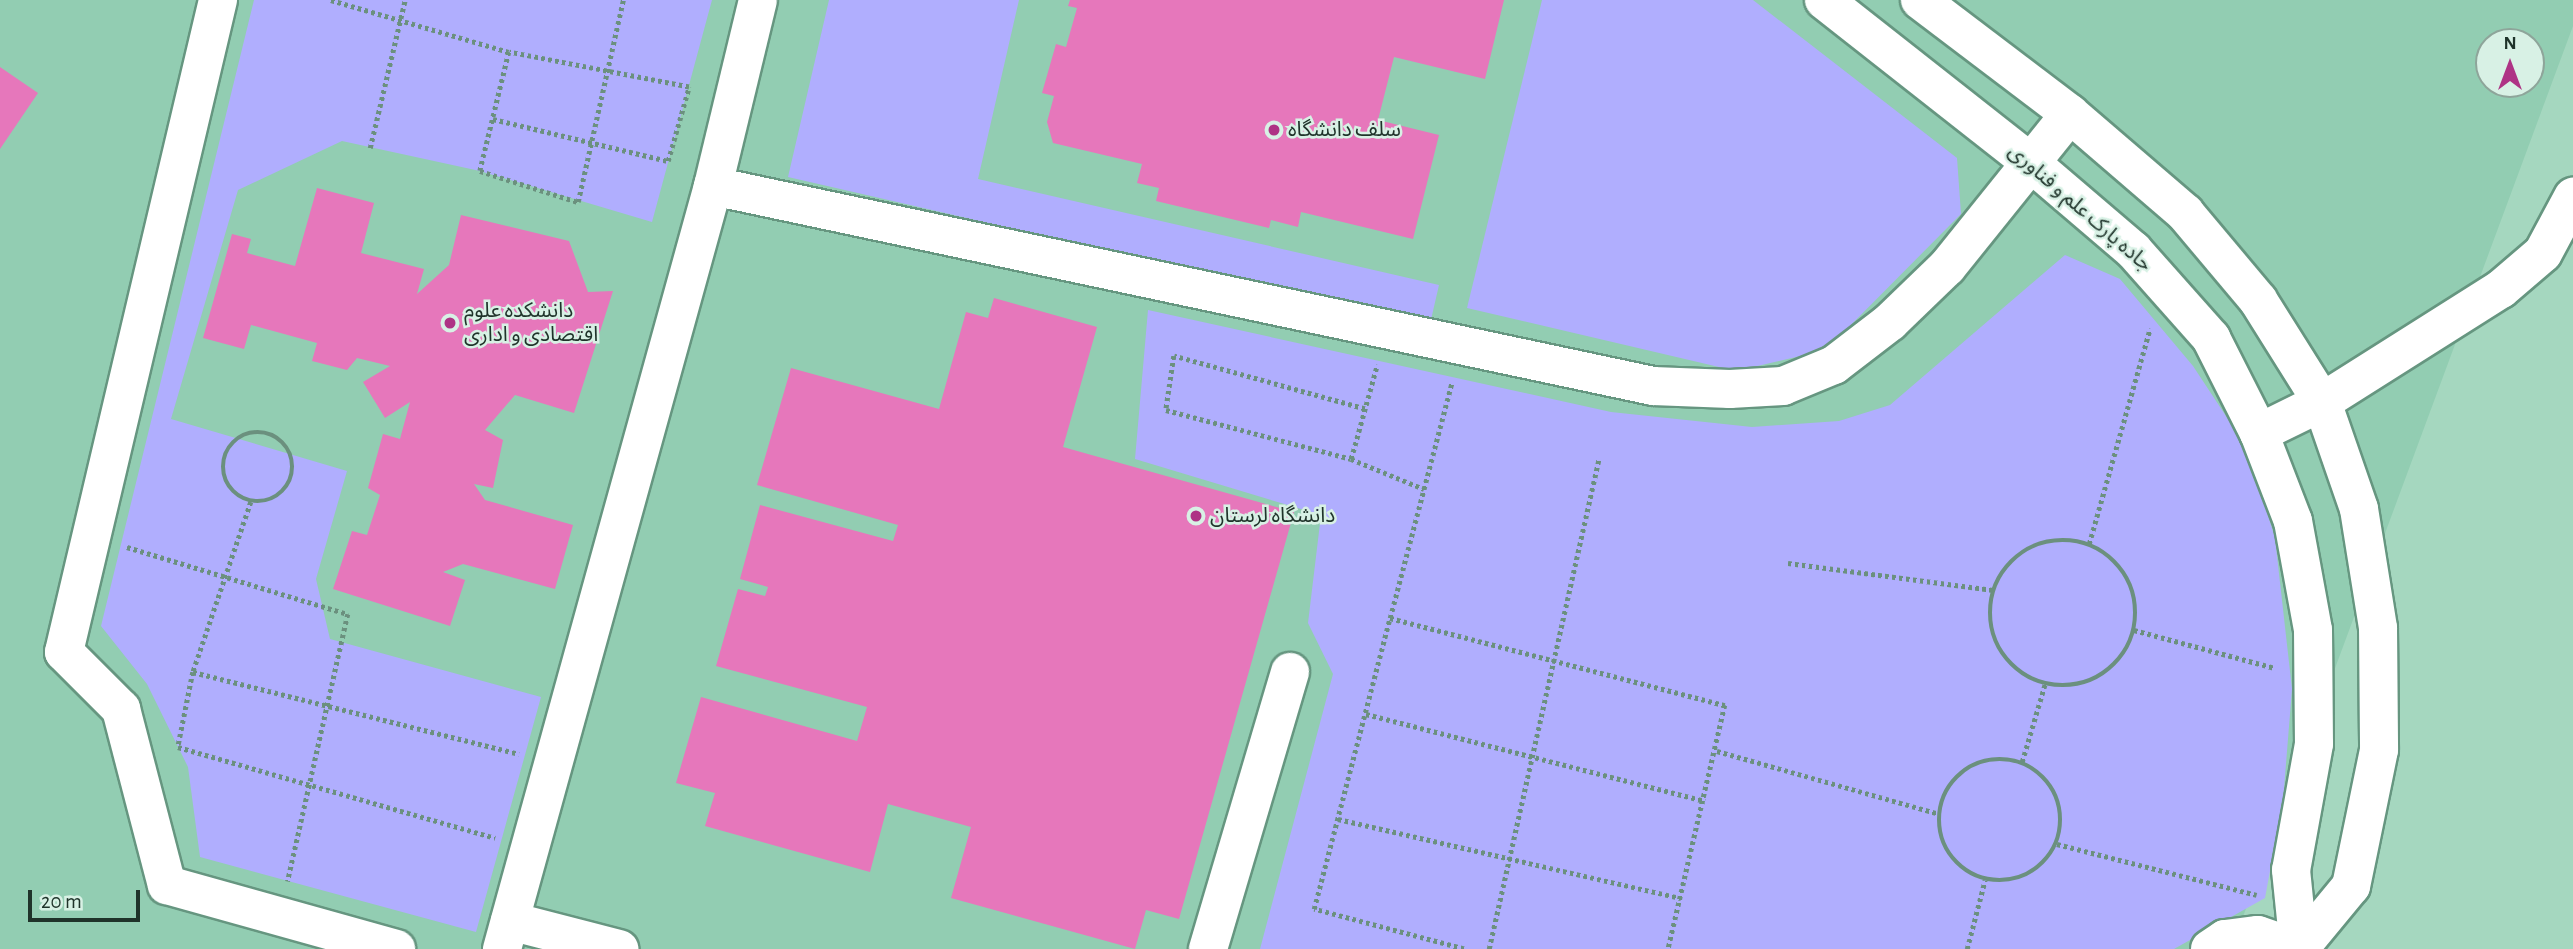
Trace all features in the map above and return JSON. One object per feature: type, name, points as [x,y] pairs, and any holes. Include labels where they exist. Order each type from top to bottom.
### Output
[{"type":"street","points":[[218,0],[64,652],[121,709],[167,885],[396,949]]},
{"type":"street","points":[[619,949],[506,935],[713,186],[758,0]]},
{"type":"street","name":"جاده پارک علم و فناوری","points":[[1824,0],[2031,163],[2133,250],[2211,338],[2259,433],[2293,521],[2313,629],[2314,744],[2291,870],[2299,949]]},
{"type":"street","points":[[1920,0],[2070,114],[2185,213],[2258,300],[2322,402],[2359,509],[2378,628],[2379,750],[2351,886],[2299,949],[2258,935],[2225,939],[2210,949]]},
{"type":"street","points":[[713,186],[1653,386],[1730,389],[1783,386],[1834,365],[1890,322],[1947,267],[2070,114]]},
{"type":"street","points":[[2259,433],[2322,402],[2501,289],[2543,253],[2573,197]]},
{"type":"street","points":[[1208,949],[1290,672]]},
{"type":"path","points":[[331,0],[509,52],[607,75],[689,87],[668,161],[493,119]]},
{"type":"path","points":[[370,148],[405,0]]},
{"type":"path","points":[[509,52],[480,171],[578,202],[623,0]]},
{"type":"path","points":[[2089,544],[2163,284]]},
{"type":"path","points":[[1365,408],[1174,356],[1166,410],[1351,459],[1424,489]]},
{"type":"path","points":[[1351,459],[1378,361],[1391,363]]},
{"type":"path","points":[[1441,375],[1453,377],[1314,909],[1464,949]]},
{"type":"path","points":[[254,432],[274,435],[289,449],[293,469],[287,487],[271,500],[251,502],[233,492],[228,484],[223,475],[224,455],[236,439],[254,432]]},
{"type":"path","points":[[1489,949],[1599,458]]},
{"type":"path","points":[[251,502],[193,672],[178,747],[530,848]]},
{"type":"path","points":[[92,536],[348,614],[279,916]]},
{"type":"path","points":[[2066,540],[2089,544],[2122,570],[2132,589],[2134,630],[2125,651],[2110,669],[2068,686],[2045,684],[2023,675],[2005,659],[1993,638],[1989,614],[1993,590],[2020,552],[2042,543],[2066,540]]},
{"type":"path","points":[[1788,563],[1993,590]]},
{"type":"path","points":[[1390,618],[1726,705],[1668,949]]},
{"type":"path","points":[[2134,630],[2314,678]]},
{"type":"path","points":[[193,672],[554,763]]},
{"type":"path","points":[[2022,762],[2045,684]]},
{"type":"path","points":[[1366,714],[1705,801]]},
{"type":"path","points":[[1717,751],[1939,814]]},
{"type":"path","points":[[2003,759],[2022,762],[2053,787],[2060,805],[2057,844],[2035,872],[2002,882],[1985,880],[1969,873],[1950,855],[1939,832],[1939,814],[1943,796],[1967,768],[2003,759]]},
{"type":"path","points":[[1338,819],[1681,898]]},
{"type":"path","points":[[2057,844],[2265,898]]},
{"type":"path","points":[[1967,949],[1985,880]]},
{"type":"shaded area","name":"دانشگاه لرستان","points":[[0,0],[2573,0],[2573,26],[2231,949],[0,949]]},
{"type":"shaded area","points":[[254,0],[712,0],[652,222],[480,171],[342,141],[238,190],[171,419],[347,471],[316,579],[330,639],[541,697],[476,932],[200,857],[188,767],[147,684],[101,626]]},
{"type":"shaded area","points":[[829,0],[1019,0],[978,179],[1439,285],[1430,324],[788,177]]},
{"type":"shaded area","points":[[1542,0],[1753,0],[1957,158],[1961,214],[1826,350],[1736,371],[1467,308]]},
{"type":"shaded area","points":[[2065,255],[2120,279],[2193,366],[2247,448],[2275,538],[2292,689],[2283,801],[2265,898],[2174,949],[1260,949],[1333,674],[1308,623],[1321,515],[1135,459],[1148,310],[1611,412],[1752,427],[1839,421],[1890,405]]},
{"type":"building","points":[[1070,0],[1504,0],[1485,79],[1394,57],[1378,120],[1439,135],[1413,239],[1301,212],[1298,227],[1271,220],[1269,228],[1156,201],[1159,188],[1137,183],[1142,164],[1053,143],[1047,122],[1054,96],[1042,93],[1056,44],[1066,47],[1077,8],[1068,6]]},
{"type":"building","points":[[0,67],[38,93],[0,149]]},
{"type":"building","points":[[317,188],[374,203],[361,253],[424,269],[417,294],[449,265],[461,215],[569,241],[588,292],[613,291],[574,413],[515,395],[485,430],[503,440],[493,488],[474,484],[485,500],[573,525],[555,589],[463,564],[443,572],[465,580],[450,626],[333,589],[352,531],[367,535],[380,495],[368,488],[383,434],[400,439],[410,402],[385,418],[363,382],[390,366],[357,358],[347,370],[312,361],[317,343],[251,325],[244,349],[203,338],[232,234],[251,239],[247,253],[295,266]]},
{"type":"building","points":[[994,298],[1097,327],[1063,447],[1294,512],[1179,919],[1146,910],[1135,949],[951,898],[971,827],[888,804],[870,872],[705,826],[715,793],[676,783],[701,697],[857,741],[867,707],[716,666],[738,589],[765,596],[768,587],[740,579],[760,505],[893,541],[898,525],[757,485],[791,368],[939,409],[966,312],[988,318]]},
{"type":"place","name":"سلف دانشگاه","points":[[1274,130]]},
{"type":"place","name":"دانشکده علوم اقتصادی و اداری","points":[[450,323]]},
{"type":"place","name":"دانشگاه لرستان","points":[[1196,516]]}]
